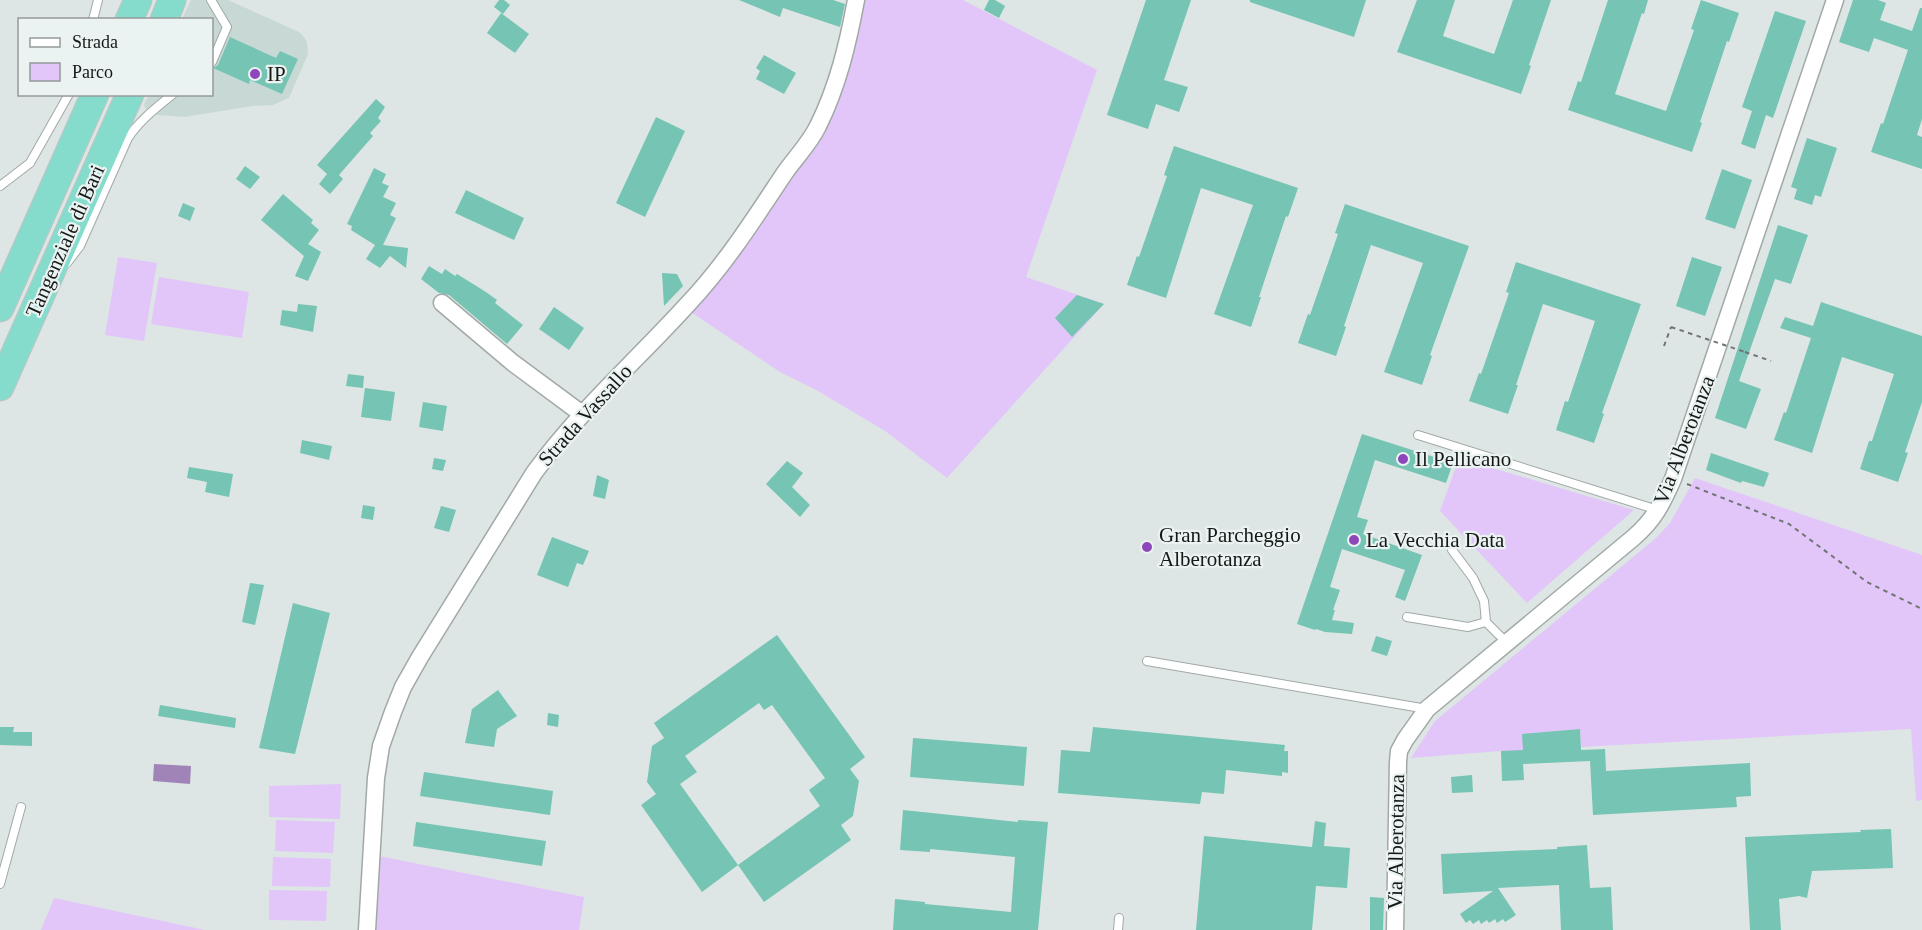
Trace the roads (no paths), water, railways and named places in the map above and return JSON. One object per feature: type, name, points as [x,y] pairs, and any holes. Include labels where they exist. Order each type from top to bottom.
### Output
[{"type":"highway","points":[[130,18],[138,0]]},
{"type":"highway","points":[[165,18],[172,0]]},
{"type":"highway","name":"Tangenziale di Bari","points":[[0,308],[94,96]]},
{"type":"highway","name":"Tangenziale di Bari","points":[[0,387],[129,96]]},
{"type":"street","name":"Strada Vassallo","points":[[367,930],[376,778],[381,746],[403,687],[534,473],[555,444],[689,304],[721,265],[818,128],[836,85],[850,35],[856,0]]},
{"type":"street","name":"Via Alberotanza","points":[[1395,930],[1399,751],[1427,709],[1646,527],[1659,510],[1673,479],[1835,0]]},
{"type":"street","points":[[442,303],[513,363],[582,414]]},
{"type":"lane","points":[[94,18],[98,0]]},
{"type":"lane","points":[[211,0],[227,27],[213,60]]},
{"type":"lane","points":[[0,186],[30,163],[68,96]]},
{"type":"lane","points":[[37,305],[80,246],[132,133],[148,115],[171,96]]},
{"type":"lane","points":[[1418,435],[1659,510]]},
{"type":"lane","points":[[1452,550],[1473,578],[1484,601],[1486,622],[1506,643]]},
{"type":"lane","points":[[1407,617],[1468,627],[1486,622]]},
{"type":"lane","points":[[1147,661],[1427,709]]},
{"type":"lane","points":[[0,884],[21,807]]},
{"type":"lane","points":[[1118,930],[1119,918]]},
{"type":"place","name":"IP","points":[[255,74]]},
{"type":"place","name":"Il Pellicano","points":[[1403,459]]},
{"type":"place","name":"La Vecchia Data","points":[[1354,540]]},
{"type":"place","name":"Gran Parcheggio Alberotanza","points":[[1147,547]]}]
